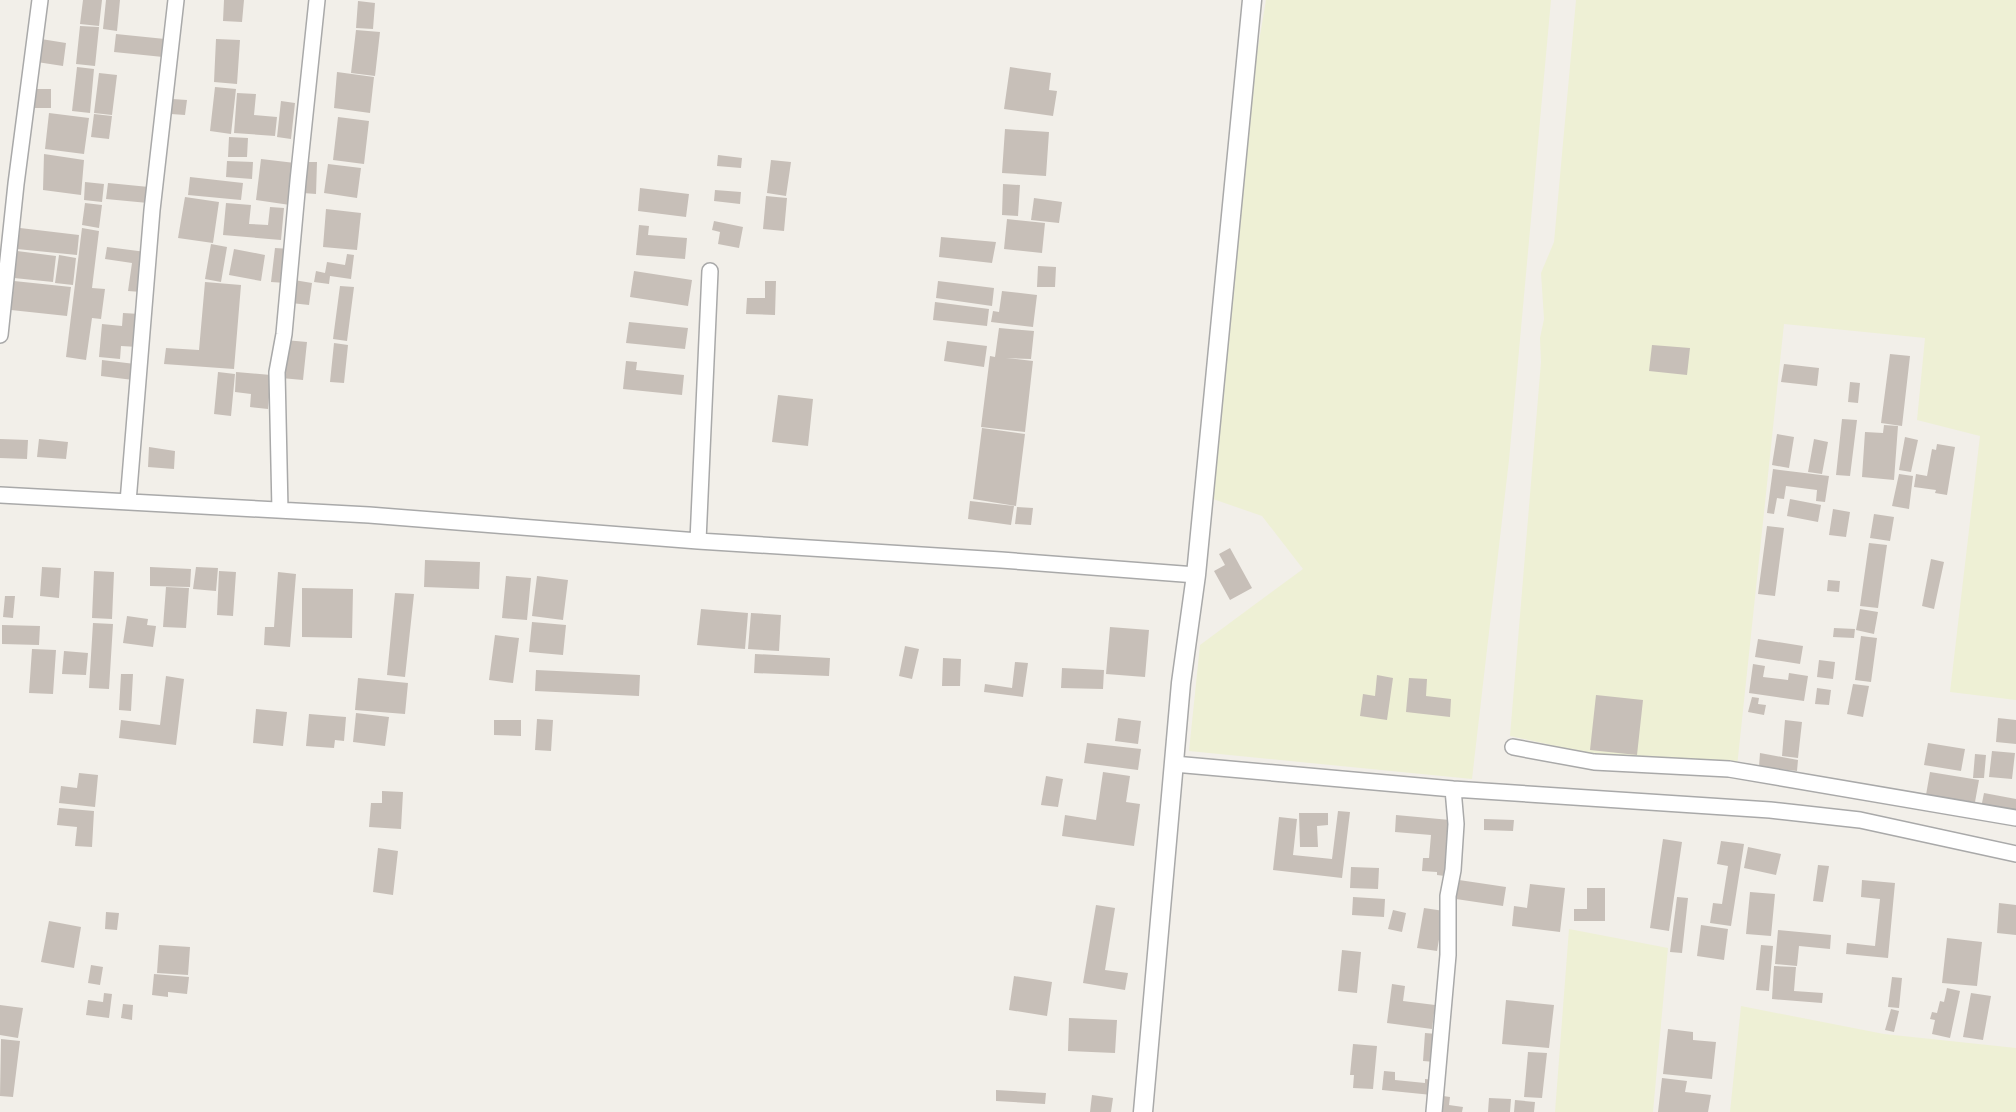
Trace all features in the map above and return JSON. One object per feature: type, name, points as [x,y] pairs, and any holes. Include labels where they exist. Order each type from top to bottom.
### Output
[{"type":"street","points":[[0,335],[39,0]]},
{"type":"street","points":[[128,502],[152,210],[176,0]]},
{"type":"street","points":[[279,510],[277,372],[284,334],[317,0]]},
{"type":"street","points":[[1143,1112],[1181,683],[1196,575],[1252,0]]},
{"type":"street","points":[[698,541],[710,271]]},
{"type":"street","points":[[0,495],[369,515],[698,541],[1196,575]]},
{"type":"street","points":[[1513,747],[1594,762],[1729,769],[2016,818]]},
{"type":"street","points":[[1174,764],[1453,789],[1770,810],[1860,820],[2016,854]]},
{"type":"street","points":[[1434,1112],[1448,956],[1448,896],[1453,870],[1456,824],[1453,789]]},
{"type":"green space","points":[[1266,0],[1551,0],[1509,460],[1472,779],[1189,751],[1200,645],[1303,569],[1262,516],[1213,499],[1223,401],[1235,182]]},
{"type":"green space","points":[[1576,0],[2016,0],[2016,700],[1950,692],[1980,436],[1917,420],[1925,338],[1784,324],[1737,767],[1619,760],[1510,736],[1541,362],[1540,338],[1544,319],[1541,273],[1554,242]]},
{"type":"green space","points":[[1569,929],[1668,948],[1653,1112],[1555,1112]]},
{"type":"green space","points":[[1741,1006],[1884,1034],[2016,1048],[2016,1112],[1730,1112]]},
{"type":"building","points":[[83,0],[102,0],[99,26],[80,24]]},
{"type":"building","points":[[106,0],[120,0],[117,31],[103,29]]},
{"type":"building","points":[[224,0],[244,0],[242,22],[223,21]]},
{"type":"building","points":[[358,1],[375,3],[373,29],[356,28]]},
{"type":"building","points":[[80,26],[99,27],[95,66],[76,64]]},
{"type":"building","points":[[356,30],[380,32],[375,76],[351,73]]},
{"type":"building","points":[[116,34],[165,39],[163,57],[114,52]]},
{"type":"building","points":[[41,39],[66,43],[63,66],[37,62]]},
{"type":"building","points":[[216,39],[240,40],[237,84],[214,82]]},
{"type":"building","points":[[77,67],[94,69],[90,113],[72,111]]},
{"type":"building","points":[[1010,67],[1051,73],[1049,90],[1057,91],[1053,116],[1004,109]]},
{"type":"building","points":[[337,72],[374,77],[370,113],[334,108]]},
{"type":"building","points":[[99,73],[117,75],[112,115],[94,113]]},
{"type":"building","points":[[215,87],[236,89],[231,134],[210,131]]},
{"type":"building","points":[[33,89],[51,89],[51,108],[33,108]]},
{"type":"building","points":[[237,93],[256,94],[254,115],[277,117],[275,136],[234,133]]},
{"type":"building","points":[[172,99],[187,100],[185,115],[171,114]]},
{"type":"building","points":[[281,101],[295,103],[291,139],[277,137]]},
{"type":"building","points":[[49,113],[89,118],[84,154],[45,149]]},
{"type":"building","points":[[94,114],[112,116],[109,139],[91,137]]},
{"type":"building","points":[[338,117],[369,121],[364,164],[333,160]]},
{"type":"building","points":[[1005,129],[1049,132],[1046,176],[1002,173]]},
{"type":"building","points":[[229,137],[248,138],[247,157],[228,157]]},
{"type":"building","points":[[44,154],[84,160],[81,195],[43,190]]},
{"type":"building","points":[[718,155],[742,158],[741,168],[717,166]]},
{"type":"building","points":[[261,159],[295,163],[290,205],[256,200]]},
{"type":"building","points":[[771,160],[791,162],[786,196],[767,193]]},
{"type":"building","points":[[227,161],[253,162],[252,179],[226,177]]},
{"type":"building","points":[[304,162],[317,162],[316,194],[303,193]]},
{"type":"building","points":[[328,164],[361,168],[357,198],[324,193]]},
{"type":"building","points":[[190,177],[243,183],[241,200],[188,195]]},
{"type":"building","points":[[85,182],[104,184],[102,202],[84,200]]},
{"type":"building","points":[[108,183],[149,187],[148,203],[106,199]]},
{"type":"building","points":[[1003,184],[1020,185],[1018,216],[1002,215]]},
{"type":"building","points":[[640,188],[689,194],[686,217],[638,211]]},
{"type":"building","points":[[715,190],[741,192],[740,204],[714,201]]},
{"type":"building","points":[[766,196],[787,198],[784,231],[763,229]]},
{"type":"building","points":[[185,197],[219,202],[213,243],[178,238]]},
{"type":"building","points":[[1034,198],[1062,202],[1059,223],[1031,220]]},
{"type":"building","points":[[85,203],[102,205],[99,228],[82,225]]},
{"type":"building","points":[[226,203],[251,205],[249,224],[268,225],[270,207],[284,208],[281,240],[223,235]]},
{"type":"building","points":[[326,209],[361,213],[357,250],[323,247]]},
{"type":"building","points":[[1007,219],[1045,223],[1042,253],[1004,249]]},
{"type":"building","points":[[714,221],[743,227],[739,248],[718,244],[720,232],[712,230]]},
{"type":"building","points":[[639,225],[649,226],[648,235],[687,238],[685,259],[636,255]]},
{"type":"building","points":[[20,228],[79,235],[77,255],[17,249]]},
{"type":"building","points":[[82,228],[99,231],[92,288],[105,289],[101,319],[92,318],[86,360],[66,357]]},
{"type":"building","points":[[941,237],[996,242],[992,263],[939,257]]},
{"type":"building","points":[[211,244],[227,247],[221,282],[205,279]]},
{"type":"building","points":[[107,247],[146,252],[141,292],[128,291],[132,263],[105,259]]},
{"type":"building","points":[[275,248],[290,249],[286,283],[271,282]]},
{"type":"building","points":[[234,249],[265,255],[261,281],[229,275]]},
{"type":"building","points":[[17,251],[56,256],[53,282],[14,278]]},
{"type":"building","points":[[347,254],[354,255],[351,279],[330,276],[329,284],[314,282],[316,271],[325,273],[327,262],[345,265]]},
{"type":"building","points":[[59,255],[76,258],[73,285],[55,283]]},
{"type":"building","points":[[1038,266],[1056,267],[1055,287],[1037,287]]},
{"type":"building","points":[[634,271],[692,280],[688,306],[630,297]]},
{"type":"building","points":[[294,280],[312,283],[309,305],[291,303]]},
{"type":"building","points":[[14,281],[71,287],[67,316],[11,310]]},
{"type":"building","points":[[765,281],[776,281],[775,315],[746,314],[747,298],[765,298]]},
{"type":"building","points":[[938,281],[994,288],[992,306],[936,298]]},
{"type":"building","points":[[205,282],[241,285],[234,369],[164,364],[166,348],[199,350]]},
{"type":"building","points":[[340,286],[354,287],[347,341],[333,339]]},
{"type":"building","points":[[1002,291],[1037,295],[1033,327],[991,322],[993,311],[999,312]]},
{"type":"building","points":[[935,302],[989,309],[987,326],[933,320]]},
{"type":"building","points":[[123,313],[140,314],[138,347],[121,346],[120,359],[99,357],[102,324],[122,326]]},
{"type":"building","points":[[629,322],[688,328],[685,349],[626,343]]},
{"type":"building","points":[[999,328],[1034,331],[1031,359],[1006,358],[1033,361],[1025,432],[981,427],[990,356],[995,357]]},
{"type":"building","points":[[285,340],[307,342],[303,380],[281,378]]},
{"type":"building","points":[[947,341],[987,346],[984,367],[944,361]]},
{"type":"building","points":[[334,343],[348,345],[344,383],[330,382]]},
{"type":"building","points":[[1652,345],[1690,348],[1687,375],[1649,371]]},
{"type":"building","points":[[1890,354],[1910,356],[1902,426],[1881,423]]},
{"type":"building","points":[[102,360],[135,364],[133,380],[101,376]]},
{"type":"building","points":[[626,361],[637,362],[636,370],[684,375],[682,395],[623,389]]},
{"type":"building","points":[[1784,364],[1819,368],[1817,386],[1781,382]]},
{"type":"building","points":[[218,372],[235,374],[231,416],[214,414]]},
{"type":"building","points":[[236,372],[271,375],[268,409],[250,407],[251,394],[235,392]]},
{"type":"building","points":[[1850,382],[1860,383],[1858,403],[1848,402]]},
{"type":"building","points":[[778,395],[813,399],[808,446],[772,442]]},
{"type":"building","points":[[1842,419],[1857,420],[1850,476],[1836,475]]},
{"type":"building","points":[[1884,425],[1898,426],[1894,480],[1862,477],[1865,432],[1883,433]]},
{"type":"building","points":[[982,428],[1025,434],[1016,506],[973,499]]},
{"type":"building","points":[[1777,434],[1794,437],[1789,468],[1772,465]]},
{"type":"building","points":[[1905,437],[1918,440],[1911,472],[1899,470]]},
{"type":"building","points":[[0,439],[28,440],[27,459],[0,458]]},
{"type":"building","points":[[39,439],[68,442],[66,459],[37,457]]},
{"type":"building","points":[[1814,439],[1828,442],[1822,474],[1808,472]]},
{"type":"building","points":[[1937,444],[1955,447],[1947,495],[1935,493],[1936,490],[1914,487],[1916,474],[1927,476],[1932,449],[1936,450]]},
{"type":"building","points":[[149,447],[175,451],[174,469],[148,467]]},
{"type":"building","points":[[1773,469],[1829,476],[1825,502],[1816,501],[1817,490],[1786,486],[1784,499],[1777,498],[1774,514],[1767,513]]},
{"type":"building","points":[[1899,474],[1913,476],[1909,509],[1892,506]]},
{"type":"building","points":[[1790,499],[1821,505],[1818,522],[1787,516]]},
{"type":"building","points":[[970,501],[1014,506],[1011,525],[968,519]]},
{"type":"building","points":[[1017,507],[1033,508],[1031,525],[1015,524]]},
{"type":"building","points":[[1833,509],[1850,512],[1846,537],[1829,535]]},
{"type":"building","points":[[1874,514],[1894,517],[1890,541],[1870,538]]},
{"type":"building","points":[[1767,526],[1784,528],[1775,596],[1758,594]]},
{"type":"building","points":[[1869,543],[1887,545],[1878,608],[1860,606]]},
{"type":"building","points":[[1230,548],[1252,588],[1230,600],[1214,571],[1225,565],[1219,554]]},
{"type":"building","points":[[1931,559],[1944,562],[1934,609],[1922,606]]},
{"type":"building","points":[[425,560],[480,562],[479,589],[424,587]]},
{"type":"building","points":[[42,567],[61,568],[59,598],[40,596]]},
{"type":"building","points":[[150,567],[191,569],[190,587],[150,586]]},
{"type":"building","points":[[196,567],[218,568],[216,591],[193,589]]},
{"type":"building","points":[[94,571],[114,572],[112,619],[92,618]]},
{"type":"building","points":[[219,571],[236,572],[233,616],[217,615]]},
{"type":"building","points":[[278,572],[296,574],[290,647],[264,645],[265,627],[274,627]]},
{"type":"building","points":[[506,576],[531,578],[527,620],[502,618]]},
{"type":"building","points":[[537,576],[568,580],[563,620],[532,616]]},
{"type":"building","points":[[1828,580],[1840,581],[1839,592],[1827,591]]},
{"type":"building","points":[[166,587],[189,588],[186,628],[163,627]]},
{"type":"building","points":[[302,588],[353,589],[352,638],[302,637]]},
{"type":"building","points":[[395,593],[414,594],[405,677],[387,675]]},
{"type":"building","points":[[5,596],[15,596],[13,618],[3,617]]},
{"type":"building","points":[[701,609],[748,613],[745,649],[697,645]]},
{"type":"building","points":[[1860,609],[1878,612],[1874,634],[1856,630]]},
{"type":"building","points":[[751,613],[781,615],[779,651],[748,649]]},
{"type":"building","points":[[127,616],[148,619],[147,625],[156,626],[153,647],[123,643]]},
{"type":"building","points":[[532,622],[566,625],[563,655],[529,652]]},
{"type":"building","points":[[93,623],[113,624],[109,689],[89,688]]},
{"type":"building","points":[[2,625],[40,626],[39,645],[2,644]]},
{"type":"building","points":[[1110,627],[1149,630],[1145,677],[1106,674]]},
{"type":"building","points":[[1834,628],[1855,629],[1854,638],[1833,637]]},
{"type":"building","points":[[495,635],[519,638],[513,683],[489,680]]},
{"type":"building","points":[[1861,636],[1877,638],[1871,682],[1855,680]]},
{"type":"building","points":[[1758,639],[1803,646],[1800,664],[1755,657]]},
{"type":"building","points":[[905,646],[919,649],[912,679],[899,676]]},
{"type":"building","points":[[32,649],[56,650],[53,694],[29,693]]},
{"type":"building","points":[[64,651],[88,653],[86,675],[62,674]]},
{"type":"building","points":[[755,654],[830,658],[829,676],[754,673]]},
{"type":"building","points":[[943,658],[961,659],[960,686],[942,686]]},
{"type":"building","points":[[1819,660],[1835,662],[1833,679],[1817,677]]},
{"type":"building","points":[[1015,662],[1028,663],[1023,697],[984,692],[985,684],[1012,688]]},
{"type":"building","points":[[1753,664],[1765,666],[1763,677],[1788,680],[1789,673],[1808,676],[1804,701],[1749,693]]},
{"type":"building","points":[[1062,668],[1104,670],[1103,689],[1061,688]]},
{"type":"building","points":[[536,670],[640,675],[639,696],[535,691]]},
{"type":"building","points":[[121,674],[133,674],[131,711],[119,710]]},
{"type":"building","points":[[1377,675],[1393,678],[1387,720],[1360,716],[1363,694],[1375,696]]},
{"type":"building","points":[[166,676],[184,679],[176,745],[119,738],[121,720],[160,725]]},
{"type":"building","points":[[358,678],[408,683],[405,714],[355,710]]},
{"type":"building","points":[[1409,678],[1427,679],[1426,696],[1451,699],[1450,717],[1406,712]]},
{"type":"building","points":[[1853,684],[1869,686],[1863,717],[1847,714]]},
{"type":"building","points":[[1817,688],[1831,690],[1829,705],[1815,704]]},
{"type":"building","points":[[1596,695],[1643,700],[1637,755],[1590,750]]},
{"type":"building","points":[[1752,697],[1759,698],[1758,704],[1766,705],[1764,715],[1748,712]]},
{"type":"building","points":[[256,709],[287,712],[283,746],[253,743]]},
{"type":"building","points":[[356,713],[389,717],[385,746],[353,742]]},
{"type":"building","points":[[309,714],[346,717],[344,741],[335,740],[334,748],[306,746]]},
{"type":"building","points":[[1118,718],[1141,721],[1138,744],[1115,741]]},
{"type":"building","points":[[1998,718],[2016,720],[2016,744],[1996,742]]},
{"type":"building","points":[[537,719],[553,720],[551,751],[535,750]]},
{"type":"building","points":[[494,720],[521,720],[521,736],[494,735]]},
{"type":"building","points":[[1785,720],[1802,722],[1798,758],[1782,756]]},
{"type":"building","points":[[1087,743],[1141,749],[1138,770],[1084,763]]},
{"type":"building","points":[[1928,743],[1965,749],[1961,771],[1924,765]]},
{"type":"building","points":[[1992,751],[2015,753],[2012,779],[1989,777]]},
{"type":"building","points":[[1760,753],[1798,760],[1797,771],[1759,767]]},
{"type":"building","points":[[1975,754],[1986,755],[1984,778],[1973,778]]},
{"type":"building","points":[[1103,772],[1130,776],[1126,802],[1140,804],[1134,846],[1062,836],[1065,815],[1096,820]]},
{"type":"building","points":[[1930,772],[1979,780],[1975,802],[1926,795]]},
{"type":"building","points":[[79,773],[98,775],[95,807],[59,803],[61,786],[77,788]]},
{"type":"building","points":[[1046,776],[1063,779],[1058,807],[1041,805]]},
{"type":"building","points":[[382,791],[403,792],[401,829],[369,827],[371,803],[382,803]]},
{"type":"building","points":[[1984,793],[2016,799],[2016,814],[1981,808]]},
{"type":"building","points":[[59,808],[94,811],[92,847],[75,846],[77,827],[57,825]]},
{"type":"building","points":[[1338,811],[1350,812],[1342,878],[1273,870],[1279,817],[1297,819],[1293,855],[1332,859]]},
{"type":"building","points":[[1299,813],[1328,813],[1328,825],[1317,826],[1318,847],[1300,847]]},
{"type":"building","points":[[1396,815],[1450,820],[1445,876],[1437,875],[1437,872],[1422,871],[1423,858],[1429,858],[1431,835],[1395,832]]},
{"type":"building","points":[[1484,819],[1514,820],[1513,831],[1484,830]]},
{"type":"building","points":[[1663,839],[1682,842],[1669,931],[1650,928]]},
{"type":"building","points":[[1721,841],[1744,844],[1731,926],[1710,923],[1713,903],[1722,904],[1728,866],[1717,864]]},
{"type":"building","points":[[1748,847],[1781,854],[1776,875],[1744,868]]},
{"type":"building","points":[[378,848],[398,851],[393,895],[373,892]]},
{"type":"building","points":[[1818,865],[1829,866],[1823,902],[1813,901]]},
{"type":"building","points":[[1351,867],[1379,868],[1378,889],[1350,888]]},
{"type":"building","points":[[1459,880],[1506,887],[1503,906],[1456,899]]},
{"type":"building","points":[[1862,880],[1895,883],[1888,958],[1846,954],[1847,943],[1875,946],[1880,899],[1861,897]]},
{"type":"building","points":[[1530,884],[1565,888],[1560,932],[1512,926],[1514,906],[1527,908]]},
{"type":"building","points":[[1587,888],[1605,888],[1605,921],[1574,921],[1574,909],[1587,909]]},
{"type":"building","points":[[1750,892],[1775,894],[1771,936],[1746,934]]},
{"type":"building","points":[[1353,897],[1385,899],[1384,917],[1352,915]]},
{"type":"building","points":[[1677,897],[1688,898],[1682,953],[1670,952]]},
{"type":"building","points":[[1999,903],[2016,905],[2016,935],[1997,933]]},
{"type":"building","points":[[1096,905],[1115,908],[1105,970],[1128,973],[1125,990],[1083,983]]},
{"type":"building","points":[[1424,908],[1444,911],[1437,951],[1417,948]]},
{"type":"building","points":[[1393,910],[1406,913],[1402,932],[1388,929]]},
{"type":"building","points":[[106,912],[119,913],[117,930],[105,929]]},
{"type":"building","points":[[49,921],[81,927],[74,968],[41,962]]},
{"type":"building","points":[[1701,925],[1728,929],[1724,960],[1697,956]]},
{"type":"building","points":[[1778,930],[1831,935],[1830,949],[1799,946],[1797,966],[1775,964]]},
{"type":"building","points":[[1947,938],[1982,942],[1977,986],[1942,983]]},
{"type":"building","points":[[159,945],[190,947],[188,975],[157,973]]},
{"type":"building","points":[[1761,945],[1773,946],[1769,991],[1756,990]]},
{"type":"building","points":[[1342,950],[1361,952],[1357,993],[1338,991]]},
{"type":"building","points":[[91,965],[103,967],[100,985],[88,983]]},
{"type":"building","points":[[1774,966],[1796,967],[1794,991],[1823,993],[1822,1003],[1772,999]]},
{"type":"building","points":[[154,974],[189,977],[187,994],[168,992],[168,997],[152,995]]},
{"type":"building","points":[[1014,976],[1052,982],[1047,1016],[1009,1010]]},
{"type":"building","points":[[1892,977],[1902,978],[1899,1008],[1888,1007]]},
{"type":"building","points":[[1392,984],[1405,986],[1403,1001],[1435,1005],[1432,1029],[1387,1023]]},
{"type":"building","points":[[1947,988],[1960,991],[1950,1038],[1932,1034],[1935,1020],[1930,1019],[1932,1012],[1937,1013],[1940,1001],[1944,1002]]},
{"type":"building","points":[[104,993],[112,994],[109,1018],[86,1015],[88,1000],[103,1002]]},
{"type":"building","points":[[1971,993],[1991,996],[1983,1040],[1963,1037]]},
{"type":"building","points":[[1506,1000],[1554,1005],[1549,1048],[1502,1044]]},
{"type":"building","points":[[123,1004],[133,1005],[132,1020],[121,1018]]},
{"type":"building","points":[[0,1005],[23,1008],[18,1038],[0,1035]]},
{"type":"building","points":[[1891,1009],[1899,1011],[1894,1032],[1885,1030]]},
{"type":"building","points":[[1069,1018],[1117,1020],[1115,1053],[1068,1051]]},
{"type":"building","points":[[1668,1029],[1693,1032],[1693,1040],[1716,1042],[1712,1079],[1663,1074]]},
{"type":"building","points":[[1425,1033],[1437,1034],[1435,1062],[1423,1061]]},
{"type":"building","points":[[1,1039],[20,1041],[13,1097],[0,1096]]},
{"type":"building","points":[[1353,1044],[1377,1046],[1373,1089],[1353,1088],[1354,1075],[1350,1075]]},
{"type":"building","points":[[1528,1052],[1547,1053],[1542,1098],[1524,1097]]},
{"type":"building","points":[[1384,1071],[1395,1072],[1395,1080],[1425,1083],[1425,1079],[1434,1080],[1432,1095],[1382,1090]]},
{"type":"building","points":[[1662,1078],[1687,1081],[1685,1092],[1711,1095],[1708,1112],[1658,1112]]},
{"type":"building","points":[[996,1090],[1046,1093],[1045,1104],[996,1101]]},
{"type":"building","points":[[1092,1095],[1113,1098],[1111,1112],[1090,1112]]},
{"type":"building","points":[[1443,1096],[1450,1097],[1449,1105],[1463,1107],[1462,1112],[1441,1112]]},
{"type":"building","points":[[1489,1098],[1511,1099],[1510,1112],[1488,1112]]},
{"type":"building","points":[[1515,1100],[1535,1102],[1534,1112],[1514,1112]]}]
